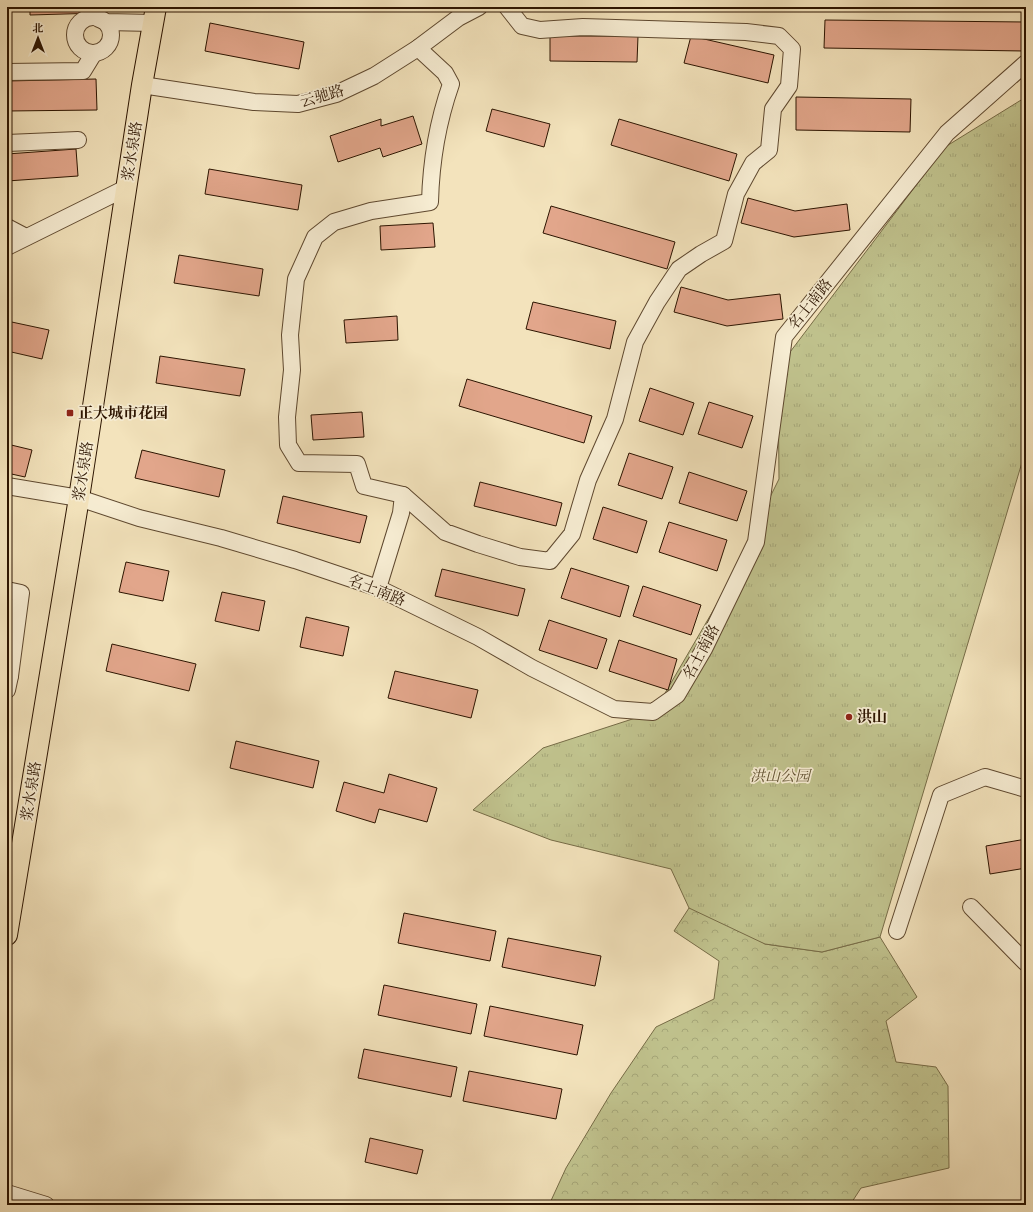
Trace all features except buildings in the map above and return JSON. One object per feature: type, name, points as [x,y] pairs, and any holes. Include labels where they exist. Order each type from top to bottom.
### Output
[{"type":"main road","name":"浆水泉路","points":[[7,935],[79,498],[154,15]]},
{"type":"street","name":"云驰路","points":[[142,85],[254,102],[298,104],[336,94],[374,76],[418,48],[458,18],[479,7]]},
{"type":"street","points":[[418,48],[444,73],[452,84],[443,107],[431,175],[430,202],[371,211],[334,222],[315,237],[296,279],[290,335],[292,370],[287,417],[288,445],[299,463],[357,464],[364,486],[403,495],[444,532],[520,557],[550,561],[572,534],[588,480],[615,419],[635,342],[657,302],[679,269],[724,241],[736,194],[753,163],[769,150],[773,108],[789,86],[792,49],[779,36],[746,32],[583,27],[540,30],[522,26],[507,7]]},
{"type":"street","points":[[99,16],[111,33],[109,44],[105,49],[94,53],[83,50],[79,46],[75,35],[79,24],[89,18],[99,16],[154,15]]},
{"type":"street","points":[[7,72],[83,71],[94,53]]},
{"type":"street","name":"名士南路","points":[[7,486],[79,498],[139,518],[222,538],[296,560],[378,588],[478,637],[532,668],[614,709],[654,712],[677,695],[704,649],[756,542],[784,337],[947,133],[1026,63]]},
{"type":"street","points":[[7,143],[78,140]]},
{"type":"street","points":[[7,247],[126,188]]},
{"type":"street","points":[[7,227],[26,237]]},
{"type":"street","points":[[378,588],[401,513],[403,495]]},
{"type":"street","points":[[7,590],[21,593],[8,681]]},
{"type":"street","points":[[897,931],[941,795],[984,777],[1026,789]]},
{"type":"street","points":[[971,907],[1026,963]]},
{"type":"street","points":[[7,1193],[46,1205]]},
{"type":"green space","name":"洪山公园","points":[[1026,97],[1026,449],[880,937],[822,952],[765,944],[689,908],[671,869],[551,840],[473,810],[543,748],[654,712],[717,604],[779,479],[778,368],[945,147]]},
{"type":"green space","points":[[704,906],[765,944],[822,952],[880,937],[917,997],[886,1021],[896,1062],[936,1067],[948,1086],[949,1168],[861,1188],[850,1205],[549,1205],[566,1168],[611,1093],[656,1027],[714,999],[719,961],[674,931],[689,908]]},
{"type":"place","name":"正大城市花园","points":[[70,413]]},
{"type":"place","name":"洪山","points":[[849,717]]}]
